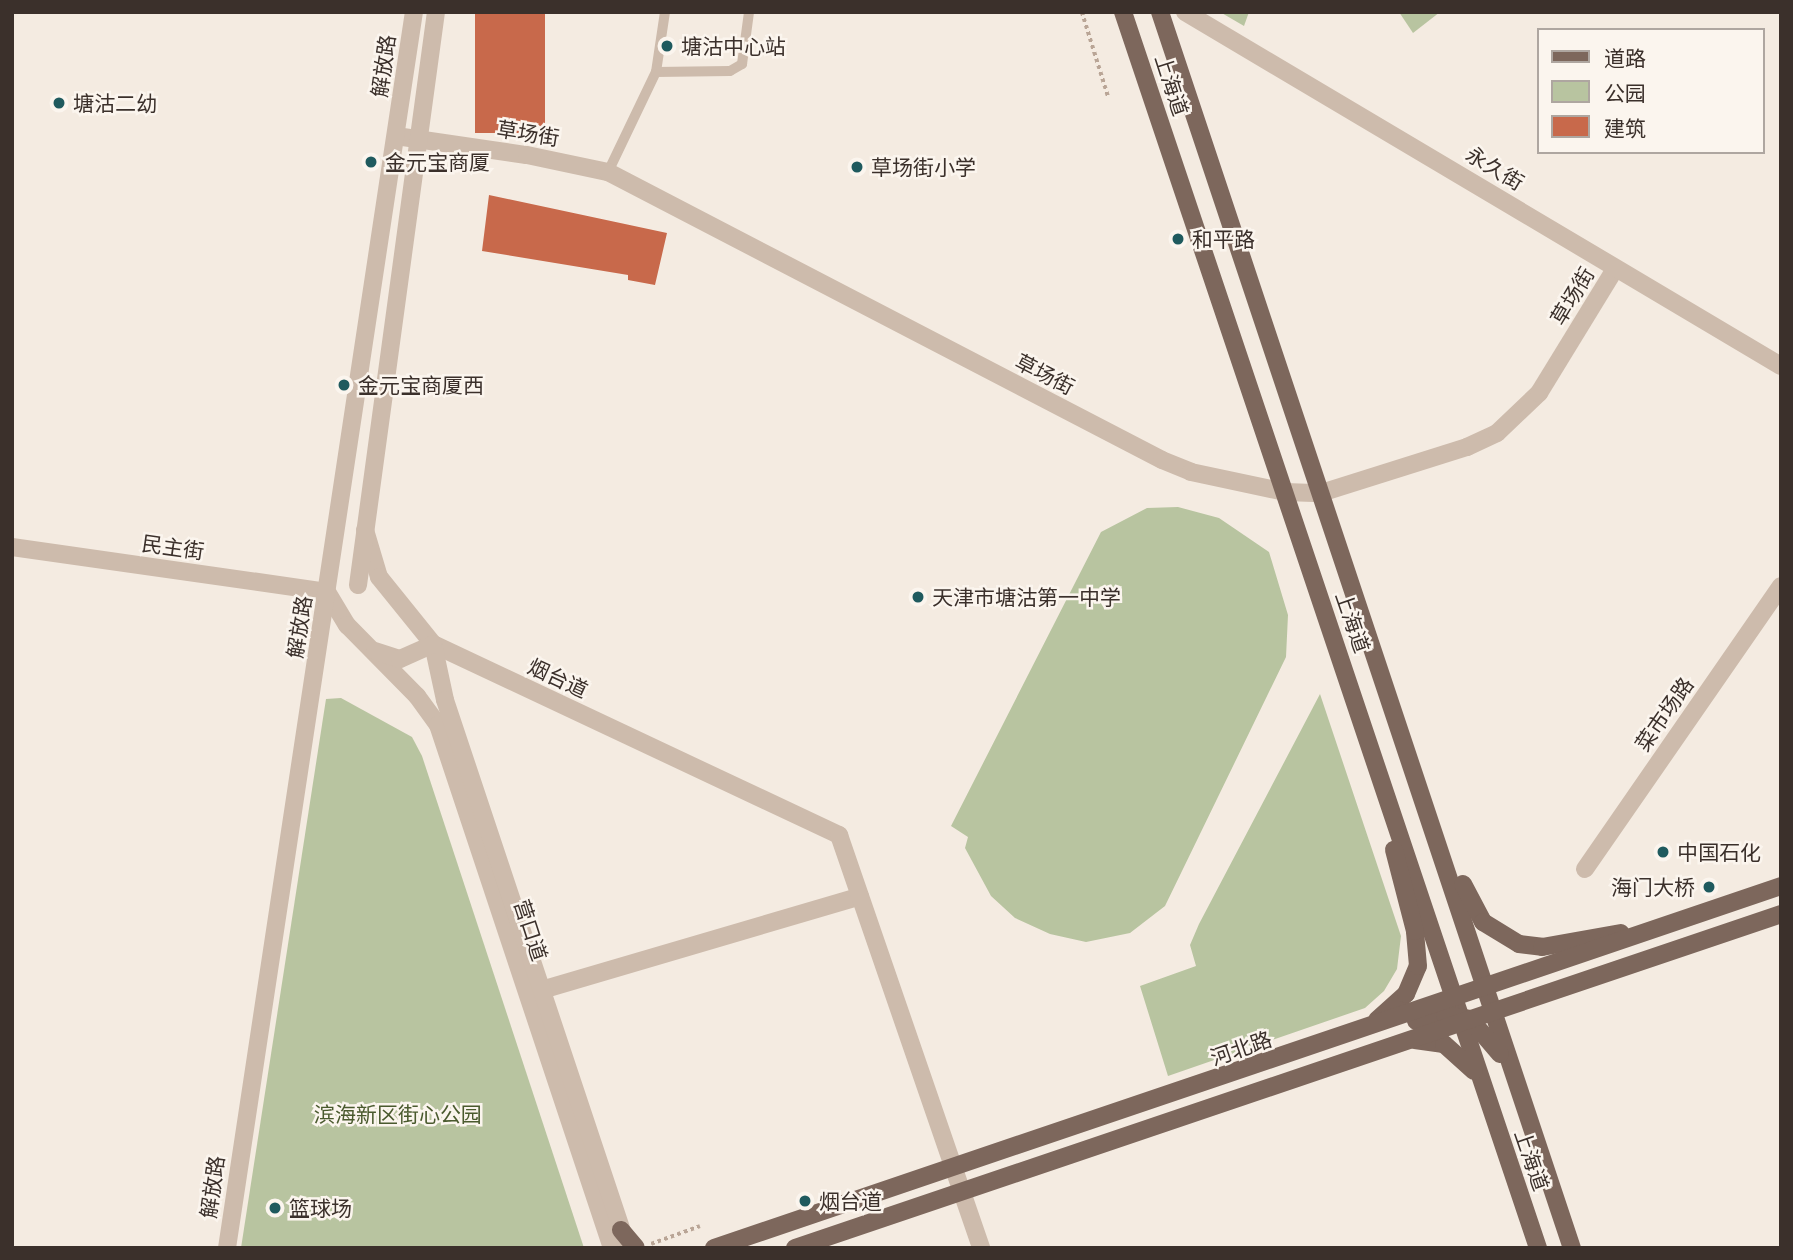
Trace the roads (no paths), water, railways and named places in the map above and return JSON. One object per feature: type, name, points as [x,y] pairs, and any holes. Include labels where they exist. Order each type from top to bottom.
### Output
[{"type":"main road","name":"上海道","points":[[1124,12],[1383,781],[1431,933],[1467,1004],[1516,1081],[1572,1248]]},
{"type":"main road","name":"上海道","points":[[1160,12],[1466,926],[1467,1004],[1482,1084],[1538,1248]]},
{"type":"main road","points":[[1416,771],[1437,811],[1471,902],[1492,930],[1529,947],[1609,933],[1642,933]]},
{"type":"main road","points":[[1349,1036],[1397,1004],[1418,966],[1415,931],[1395,856],[1383,781]]},
{"type":"main road","name":"河北路","points":[[714,1248],[1349,1036],[1467,1004],[1642,933],[1781,886]]},
{"type":"main road","name":"河北路","points":[[795,1248],[1405,1041],[1467,1004],[1548,993],[1781,914]]},
{"type":"main road","points":[[1467,1004],[1516,1081]]},
{"type":"main road","points":[[1405,1041],[1444,1044],[1467,1063],[1482,1084]]},
{"type":"main road","points":[[614,1241],[643,1246]]},
{"type":"main road","points":[[614,1241],[626,1248]]},
{"type":"street","name":"解放路","points":[[226,1248],[414,12]]},
{"type":"street","points":[[358,585],[436,12]]},
{"type":"street","name":"永久街","points":[[1185,12],[1781,366]]},
{"type":"street","name":"草场街","points":[[396,136],[556,159],[608,172],[1162,460],[1191,472],[1285,492],[1321,493],[1467,447],[1497,433],[1539,393],[1615,269]]},
{"type":"street","points":[[365,530],[379,577],[433,644],[400,659],[370,649]]},
{"type":"street","name":"民主街","points":[[12,547],[327,592]]},
{"type":"street","points":[[327,592],[358,585],[385,594],[408,613]]},
{"type":"street","name":"菜市场路","points":[[1585,869],[1781,586]]},
{"type":"street","name":"营口道","points":[[327,592],[335,608],[370,649],[417,696],[438,725],[536,992]]},
{"type":"street","name":"营口道","points":[[433,644],[445,699],[614,1241]]},
{"type":"street","name":"烟台道","points":[[433,644],[839,835],[981,1248]]},
{"type":"street","points":[[536,992],[860,896]]},
{"type":"lane","points":[[608,172],[656,72],[664,12]]},
{"type":"lane","points":[[656,72],[730,71],[742,64],[749,12]]},
{"type":"place","name":"塘沽中心站","points":[[667,46]]},
{"type":"place","name":"塘沽二幼","points":[[59,103]]},
{"type":"place","name":"金元宝商厦","points":[[371,162]]},
{"type":"place","name":"草场街小学","points":[[857,167]]},
{"type":"place","name":"和平路","points":[[1178,239]]},
{"type":"place","name":"金元宝商厦西","points":[[344,385]]},
{"type":"place","name":"天津市塘沽第一中学","points":[[918,597]]},
{"type":"place","name":"中国石化","points":[[1663,852]]},
{"type":"place","name":"海门大桥","points":[[1709,887]]},
{"type":"place","name":"烟台道","points":[[805,1201]]},
{"type":"place","name":"篮球场","points":[[275,1208]]},
{"type":"park label","name":"滨海新区街心公园","points":[[398,1114]]}]
